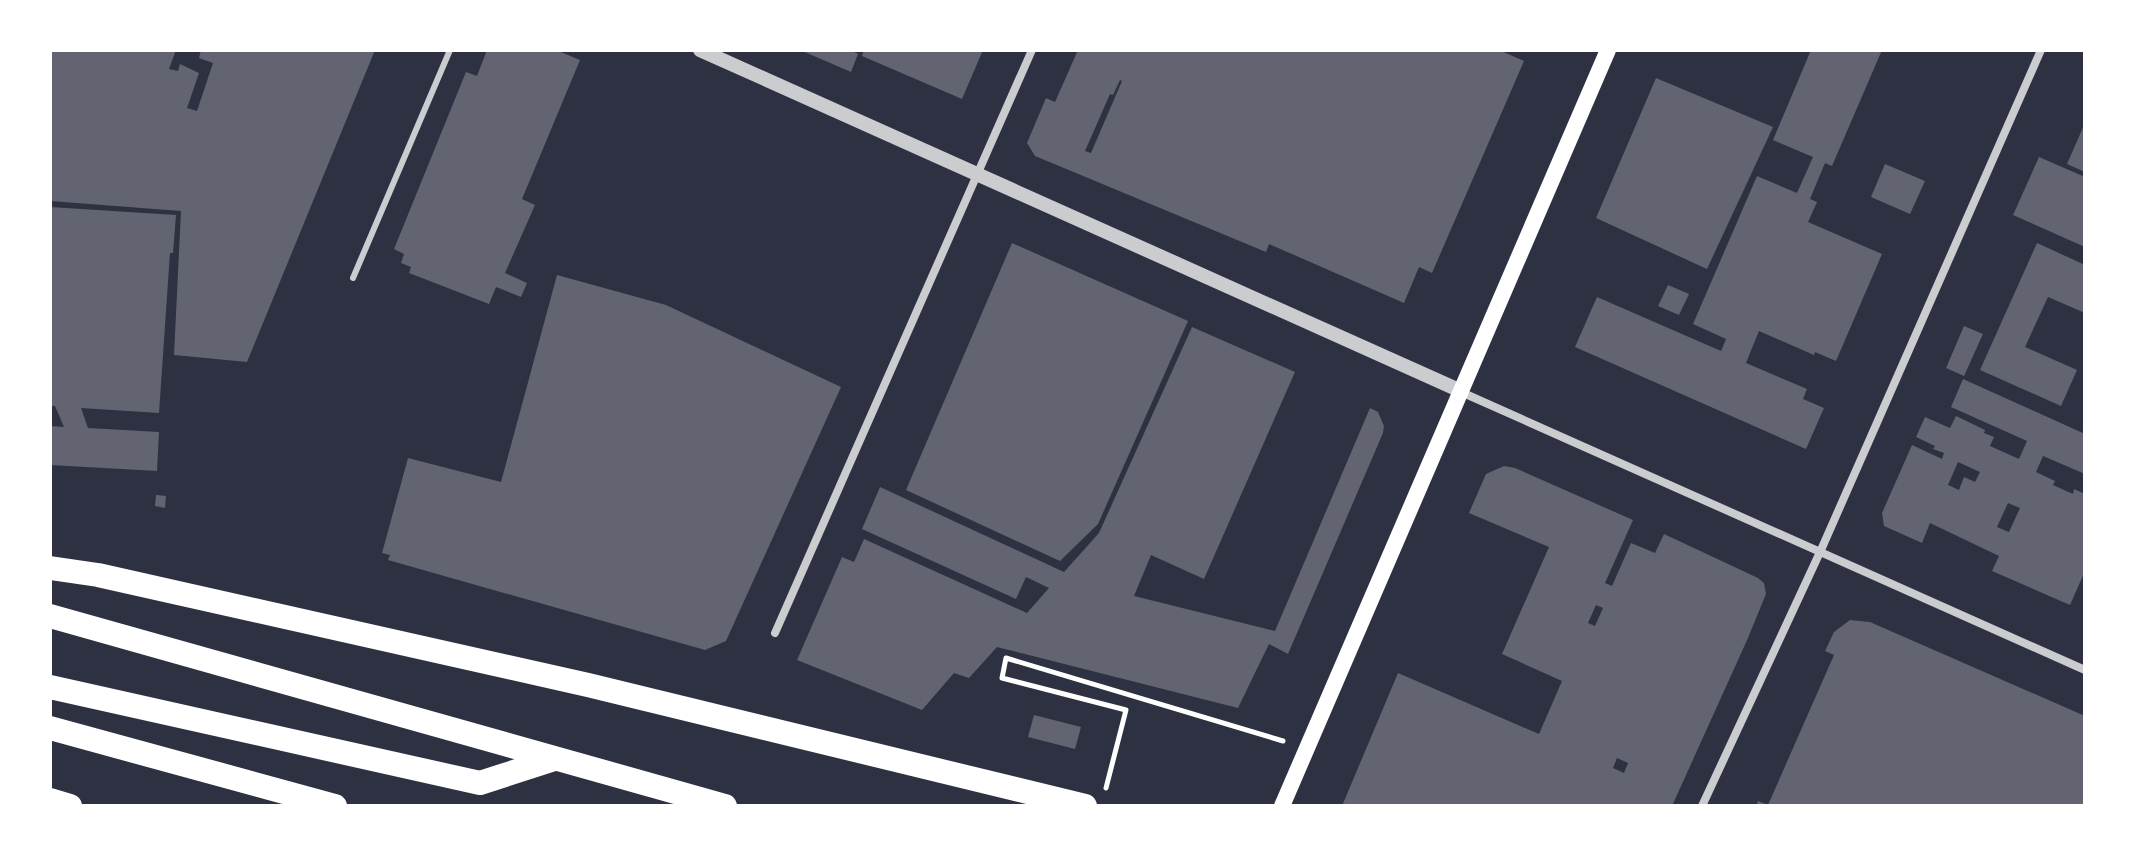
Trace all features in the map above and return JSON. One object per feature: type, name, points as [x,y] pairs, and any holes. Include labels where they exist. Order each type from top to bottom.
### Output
[{"type":"highway","points":[[50,568],[98,575],[588,685],[1085,806]]},
{"type":"highway","points":[[50,616],[725,806]]},
{"type":"highway","points":[[50,687],[480,783],[554,759]]},
{"type":"highway","points":[[50,728],[335,806]]},
{"type":"highway","points":[[50,800],[70,806]]},
{"type":"main road","points":[[1282,806],[1608,50]]},
{"type":"street","points":[[700,50],[2085,670]]},
{"type":"street","points":[[775,633],[1032,50]]},
{"type":"street","points":[[1702,806],[1821,550],[2041,50]]},
{"type":"lane","points":[[353,278],[450,50]]},
{"type":"path","points":[[1105,792],[1126,710],[1002,678],[1006,658],[1307,748]]},
{"type":"building","points":[[50,50],[176,50],[169,69],[178,71],[180,64],[199,73],[187,108],[197,111],[213,63],[199,58],[201,50],[375,50],[247,362],[174,355],[181,211],[50,201]]},
{"type":"building","points":[[487,50],[556,50],[580,60],[522,199],[535,205],[505,273],[527,283],[521,297],[496,287],[489,304],[409,273],[411,267],[401,263],[404,254],[394,249],[466,72],[477,76]]},
{"type":"building","points":[[800,50],[855,50],[858,54],[851,72]]},
{"type":"building","points":[[864,50],[983,50],[962,99],[862,56]]},
{"type":"building","points":[[1078,50],[1499,50],[1524,61],[1432,273],[1419,267],[1404,303],[1269,244],[1266,252],[1035,156],[1027,143],[1046,98],[1055,102]],"holes":[[[1122,81],[1091,153],[1085,151],[1110,94],[1113,95]]]},
{"type":"building","points":[[1811,50],[1882,50],[1832,166],[1825,163],[1810,199],[1817,202],[1808,222],[1882,254],[1836,361],[1759,331],[1746,363],[1807,389],[1803,399],[1824,408],[1806,449],[1575,347],[1597,297],[1721,351],[1726,339],[1693,324],[1757,176],[1797,193],[1813,157],[1773,140]]},
{"type":"building","points":[[1656,78],[1773,127],[1707,269],[1596,218]]},
{"type":"building","points":[[2085,123],[2085,172],[2067,164]]},
{"type":"building","points":[[2039,157],[2085,177],[2085,247],[2013,215]]},
{"type":"building","points":[[1885,164],[1925,181],[1910,214],[1871,197]]},
{"type":"building","points":[[50,207],[176,215],[173,253],[170,253],[159,413],[81,408],[88,428],[159,432],[157,471],[50,465],[50,426],[64,427],[55,406],[50,406]]},
{"type":"building","points":[[1012,243],[1188,321],[1098,524],[1060,561],[906,490]]},
{"type":"building","points":[[2037,243],[2085,265],[2085,313],[2048,297],[2025,347],[2077,370],[2061,406],[1980,370]]},
{"type":"building","points":[[557,275],[666,305],[841,387],[726,641],[705,650],[388,560],[390,555],[382,553],[408,458],[501,482]]},
{"type":"building","points":[[1668,285],[1689,294],[1679,315],[1658,306]]},
{"type":"building","points":[[1964,326],[1983,334],[1964,376],[1946,368]]},
{"type":"building","points":[[1192,327],[1295,372],[1204,579],[1151,555],[1134,596],[1275,631],[1370,408],[1378,412],[1384,426],[1288,654],[1269,644],[1238,708],[997,647],[969,678],[954,673],[922,710],[797,660],[842,557],[854,562],[864,539],[1027,613],[1049,588],[1026,577],[1016,599],[862,529],[880,487],[1064,572],[1099,533]]},
{"type":"building","points":[[1963,379],[2085,434],[2085,474],[2043,456],[2036,472],[2055,481],[2053,485],[2073,494],[2074,489],[2085,494],[2085,571],[2070,605],[1992,571],[1999,556],[1930,523],[1922,543],[1884,526],[1882,513],[1912,445],[1942,459],[1944,453],[1916,437],[1925,417],[1950,428],[1956,416],[1994,437],[1990,446],[2019,459],[2027,441],[1951,407]],"holes":[[[1958,462],[1980,472],[1975,482],[1964,477],[1959,490],[1948,485]],[[2008,503],[2020,508],[2009,532],[1997,527]]]},
{"type":"building","points":[[1504,466],[1515,468],[1633,520],[1605,583],[1612,586],[1631,543],[1655,553],[1664,534],[1764,583],[1766,594],[1748,638],[1672,806],[1342,806],[1398,673],[1539,734],[1562,681],[1502,654],[1549,547],[1469,513],[1486,474]],"holes":[[[1596,605],[1603,608],[1595,626],[1588,623]],[[1617,758],[1628,763],[1624,773],[1613,768]]]},
{"type":"building","points":[[156,495],[166,496],[165,508],[155,506]]},
{"type":"building","points":[[1850,620],[1870,622],[2085,716],[2085,806],[1756,806],[1758,801],[1768,805],[1834,655],[1825,651],[1834,632]]},
{"type":"building","points":[[1034,715],[1081,727],[1075,749],[1028,737]]}]
